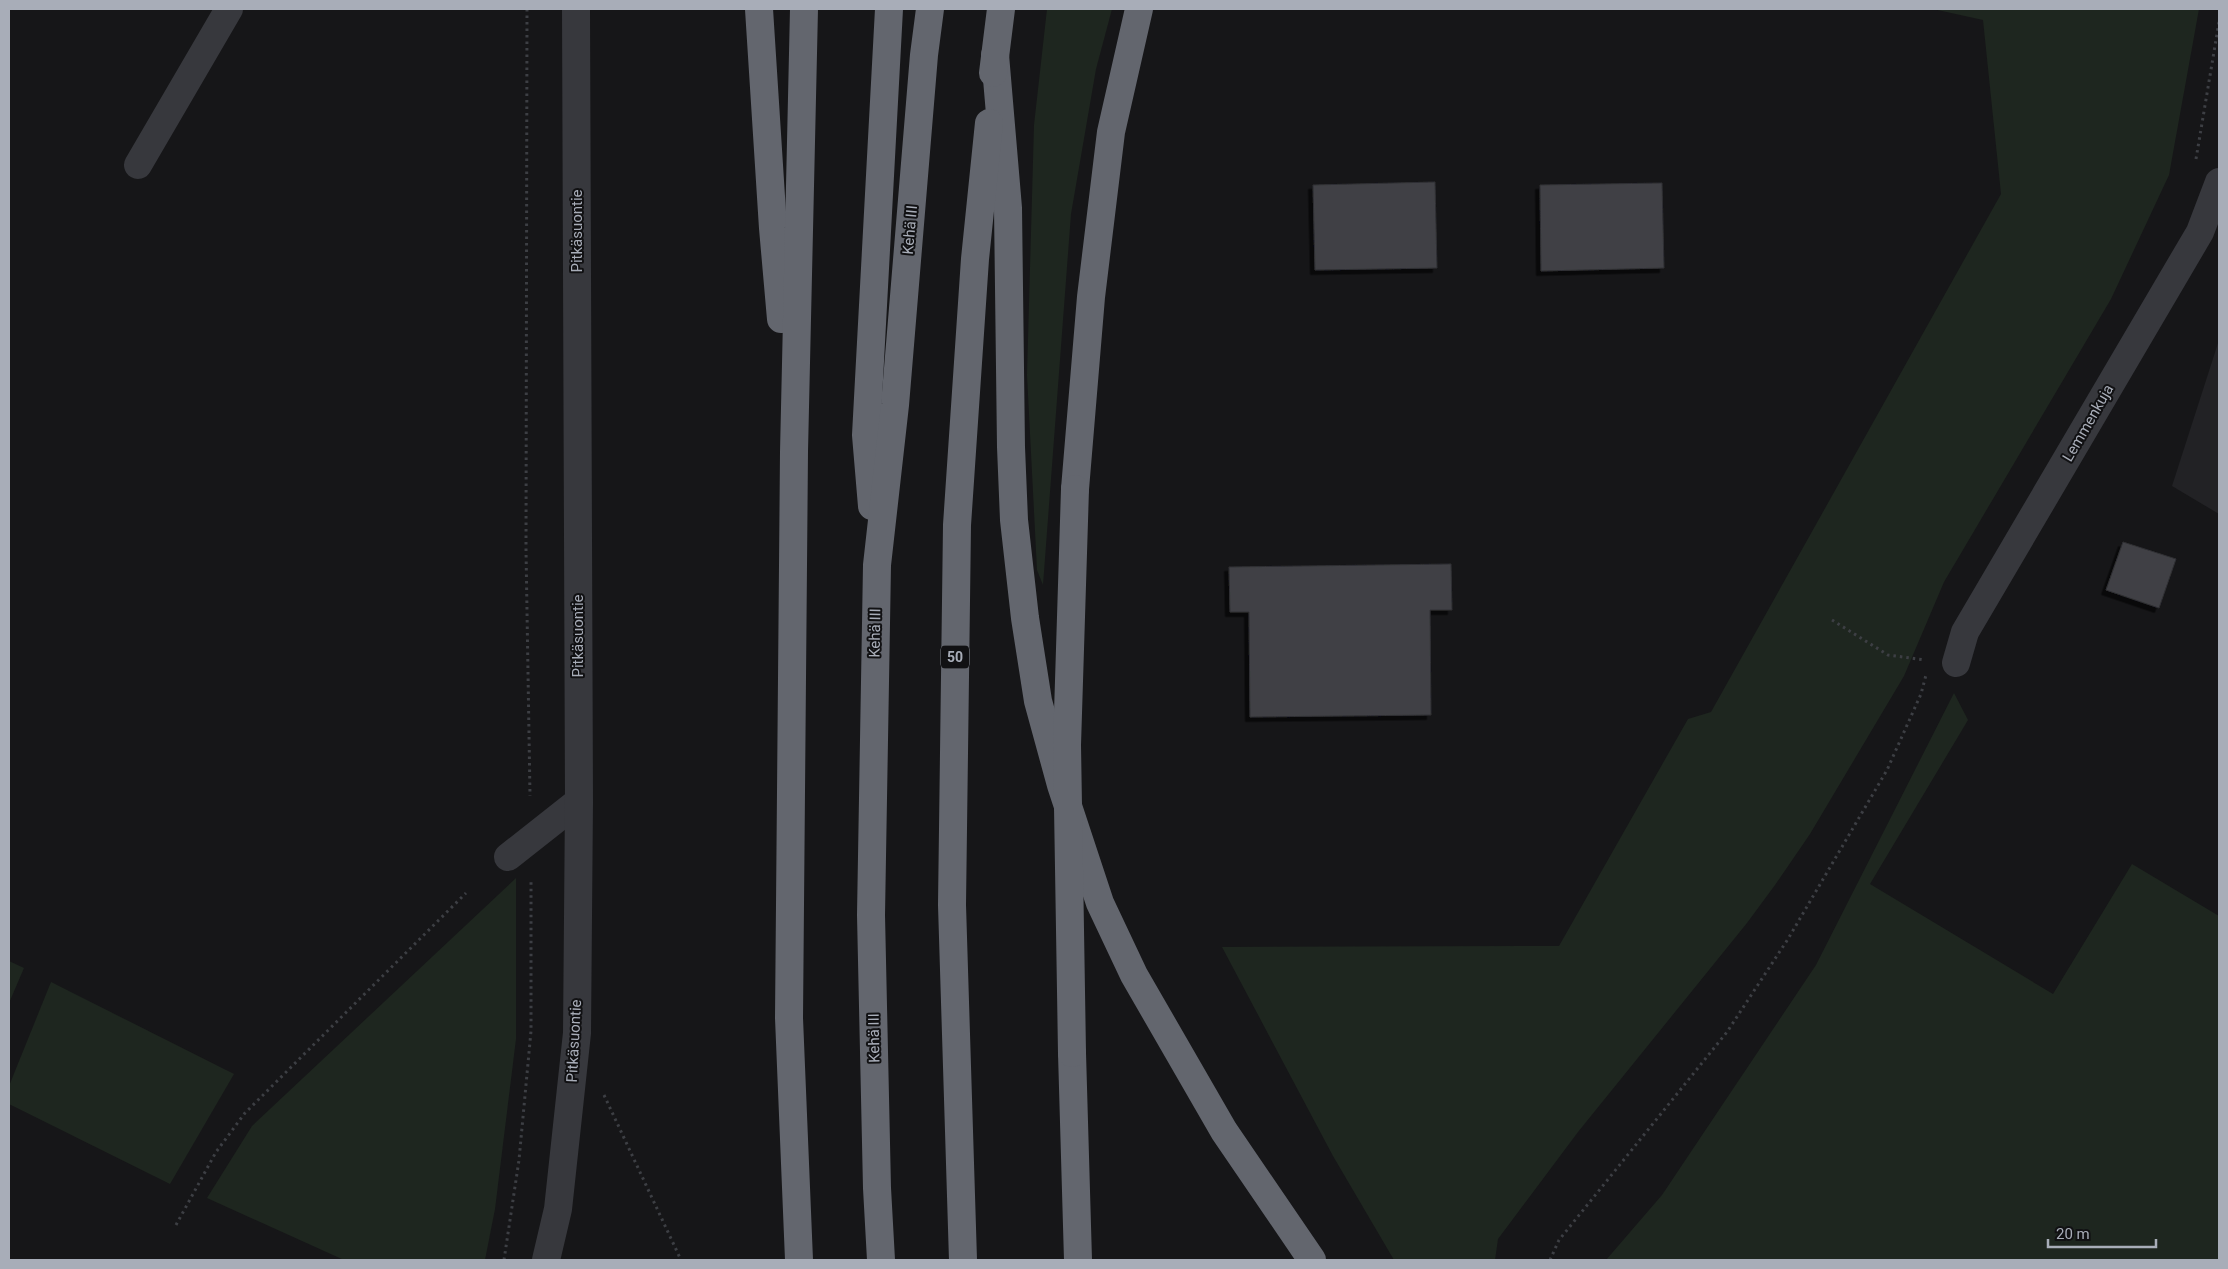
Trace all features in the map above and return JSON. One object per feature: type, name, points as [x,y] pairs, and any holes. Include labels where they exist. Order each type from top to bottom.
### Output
[{"type":"highway","points":[[759,9],[773,228],[794,452]]},
{"type":"highway","points":[[800,1260],[789,1018],[794,452],[804,9]]},
{"type":"highway","points":[[877,564],[866,435],[889,9]]},
{"type":"highway","name":"Kehä III","points":[[881,1260],[877,1188],[871,915],[877,564],[895,405],[924,56],[930,9]]},
{"type":"highway","name":"50","points":[[963,1260],[952,905],[957,525],[975,259],[1001,9]]},
{"type":"highway","points":[[1078,1260],[1066,744],[1075,489],[1091,297],[1112,132],[1139,9]]},
{"type":"highway","points":[[995,55],[1008,208],[1011,447],[1014,520],[1025,618],[1038,701],[1061,786],[1100,903],[1134,975],[1224,1131],[1312,1260]]},
{"type":"street","points":[[138,165],[229,9]]},
{"type":"street","name":"Pitkäsuontie","points":[[546,1260],[558,1209],[577,1032],[579,801],[576,9]]},
{"type":"street","name":"Lemmenkuja","points":[[1956,663],[1965,632],[2200,232],[2219,182]]},
{"type":"street","points":[[508,857],[579,801]]},
{"type":"path","points":[[504,1260],[519,1160],[531,1031],[531,840],[526,549],[526,9]]},
{"type":"path","points":[[1832,620],[1888,655],[1930,661],[1965,632]]},
{"type":"path","points":[[176,1225],[216,1152],[245,1113],[466,893]]},
{"type":"path","points":[[603,1093],[681,1260]]},
{"type":"shaded area","points":[[1047,9],[1112,9],[1096,69],[1071,214],[1043,585],[1037,570],[1027,375],[1034,125]]},
{"type":"shaded area","points":[[1933,9],[2199,9],[2169,175],[2111,299],[1944,582],[1904,676],[1810,834],[1775,885],[1747,923],[1578,1132],[1498,1239],[1495,1260],[1394,1260],[1333,1156],[1222,947],[1559,946],[1688,719],[1711,712],[2001,194],[1983,20]]},
{"type":"shaded area","points":[[2219,340],[2219,514],[2172,486]]},
{"type":"shaded area","points":[[1954,693],[1968,720],[1870,884],[2053,994],[2132,864],[2219,916],[2219,1260],[1606,1260],[1662,1195],[1816,965]]},
{"type":"shaded area","points":[[516,878],[516,1039],[495,1209],[485,1260],[344,1260],[207,1198],[252,1126]]},
{"type":"shaded area","points":[[9,961],[24,968],[9,1003]]},
{"type":"shaded area","points":[[51,982],[234,1074],[170,1184],[9,1104],[9,1086]]},
{"type":"building","points":[[1435,182],[1437,268],[1315,270],[1313,185]]},
{"type":"building","points":[[1662,183],[1664,268],[1541,271],[1540,185]]},
{"type":"building","points":[[2123,542],[2176,559],[2159,608],[2106,590]]},
{"type":"building","points":[[1451,564],[1452,610],[1430,610],[1431,715],[1250,717],[1249,612],[1230,612],[1229,567]]}]
